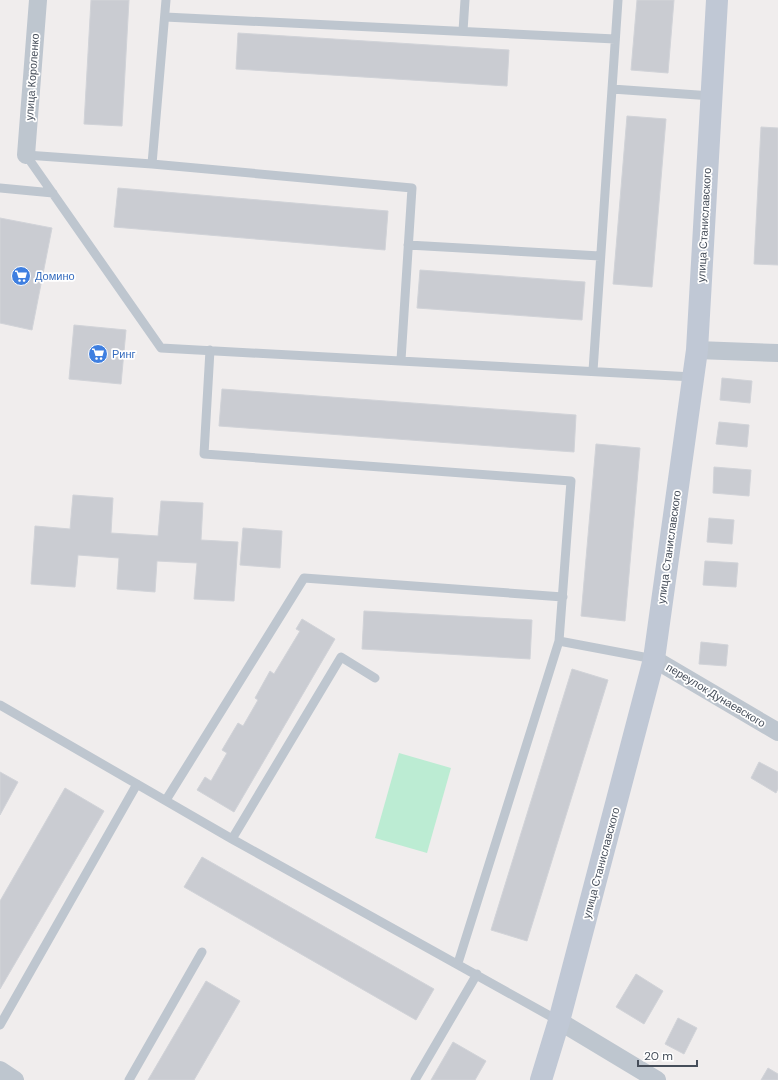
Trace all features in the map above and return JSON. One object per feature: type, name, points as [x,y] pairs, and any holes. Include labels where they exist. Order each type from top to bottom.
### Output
[{"type":"main road","name":"улица Станиславского","points":[[541,1080],[559,1021],[654,659],[697,350],[717,0]]},
{"type":"street","name":"улица Короленко","points":[[26,155],[38,0]]},
{"type":"street","points":[[697,350],[778,353]]},
{"type":"street","name":"переулок Дунаевского","points":[[654,659],[778,732]]},
{"type":"street","points":[[559,1021],[657,1080]]},
{"type":"street","points":[[0,1070],[16,1080]]},
{"type":"lane","points":[[152,164],[166,0]]},
{"type":"lane","points":[[463,31],[465,0]]},
{"type":"lane","points":[[593,371],[618,0]]},
{"type":"lane","points":[[165,17],[615,39]]},
{"type":"lane","points":[[612,89],[712,96]]},
{"type":"lane","points":[[26,155],[152,164],[412,188],[402,360]]},
{"type":"lane","points":[[26,155],[161,348],[693,377]]},
{"type":"lane","points":[[0,188],[53,193]]},
{"type":"lane","points":[[408,245],[600,256]]},
{"type":"lane","points":[[210,350],[204,454],[571,481],[560,641],[458,963]]},
{"type":"lane","points":[[166,800],[304,578],[563,597]]},
{"type":"lane","points":[[560,641],[654,659]]},
{"type":"lane","points":[[232,838],[341,657],[375,678]]},
{"type":"lane","points":[[0,705],[232,838],[458,963],[559,1021]]},
{"type":"lane","points":[[0,1025],[137,784]]},
{"type":"lane","points":[[129,1080],[202,952]]},
{"type":"lane","points":[[415,1080],[477,974]]},
{"type":"green space","points":[[399,753],[451,768],[427,853],[375,838]]},
{"type":"building","points":[[91,0],[129,0],[122,126],[84,124]]},
{"type":"building","points":[[637,0],[674,0],[668,73],[631,70]]},
{"type":"building","points":[[238,33],[509,50],[507,86],[236,69]]},
{"type":"building","points":[[627,116],[666,119],[652,287],[613,284]]},
{"type":"building","points":[[761,127],[778,128],[778,265],[754,264]]},
{"type":"building","points":[[118,188],[388,211],[385,250],[114,227]]},
{"type":"building","name":"Домино","points":[[0,218],[52,228],[32,330],[0,323]]},
{"type":"building","points":[[420,270],[585,282],[582,320],[417,308]]},
{"type":"building","name":"Ринг","points":[[74,325],[126,330],[121,384],[69,379]]},
{"type":"building","points":[[722,378],[752,381],[750,403],[720,400]]},
{"type":"building","points":[[222,389],[576,415],[574,452],[219,426]]},
{"type":"building","points":[[719,422],[749,425],[747,447],[716,444]]},
{"type":"building","points":[[596,444],[640,448],[625,621],[581,616]]},
{"type":"building","points":[[714,467],[751,470],[749,496],[713,493]]},
{"type":"building","points":[[73,495],[113,498],[111,533],[158,536],[161,501],[203,503],[201,540],[238,542],[234,601],[194,599],[197,563],[157,561],[155,592],[117,589],[119,558],[78,555],[75,587],[31,584],[35,526],[70,529]]},
{"type":"building","points":[[709,518],[734,520],[732,544],[707,542]]},
{"type":"building","points":[[243,528],[282,531],[280,568],[240,565]]},
{"type":"building","points":[[705,561],[738,563],[736,587],[703,585]]},
{"type":"building","points":[[364,611],[532,620],[530,659],[362,649]]},
{"type":"building","points":[[302,619],[335,639],[234,812],[197,790],[205,777],[211,781],[227,753],[222,750],[238,723],[243,726],[258,700],[255,698],[270,671],[274,674],[300,631],[296,629]]},
{"type":"building","points":[[701,642],[728,645],[726,666],[699,664]]},
{"type":"building","points":[[572,669],[608,680],[527,941],[491,930]]},
{"type":"building","points":[[759,762],[778,772],[778,789],[776,793],[751,778]]},
{"type":"building","points":[[0,772],[18,782],[0,815]]},
{"type":"building","points":[[65,788],[104,811],[0,989],[0,901]]},
{"type":"building","points":[[202,857],[434,989],[416,1020],[184,887]]},
{"type":"building","points":[[636,974],[663,991],[644,1024],[616,1007]]},
{"type":"building","points":[[206,981],[240,1001],[194,1080],[148,1080]]},
{"type":"building","points":[[678,1018],[697,1028],[684,1054],[665,1044]]},
{"type":"building","points":[[453,1042],[486,1061],[475,1080],[431,1080]]},
{"type":"building","points":[[768,1068],[778,1074],[778,1080],[761,1080]]},
{"type":"place","name":"Домино","points":[[21,276]]},
{"type":"place","name":"Ринг","points":[[98,354]]}]
